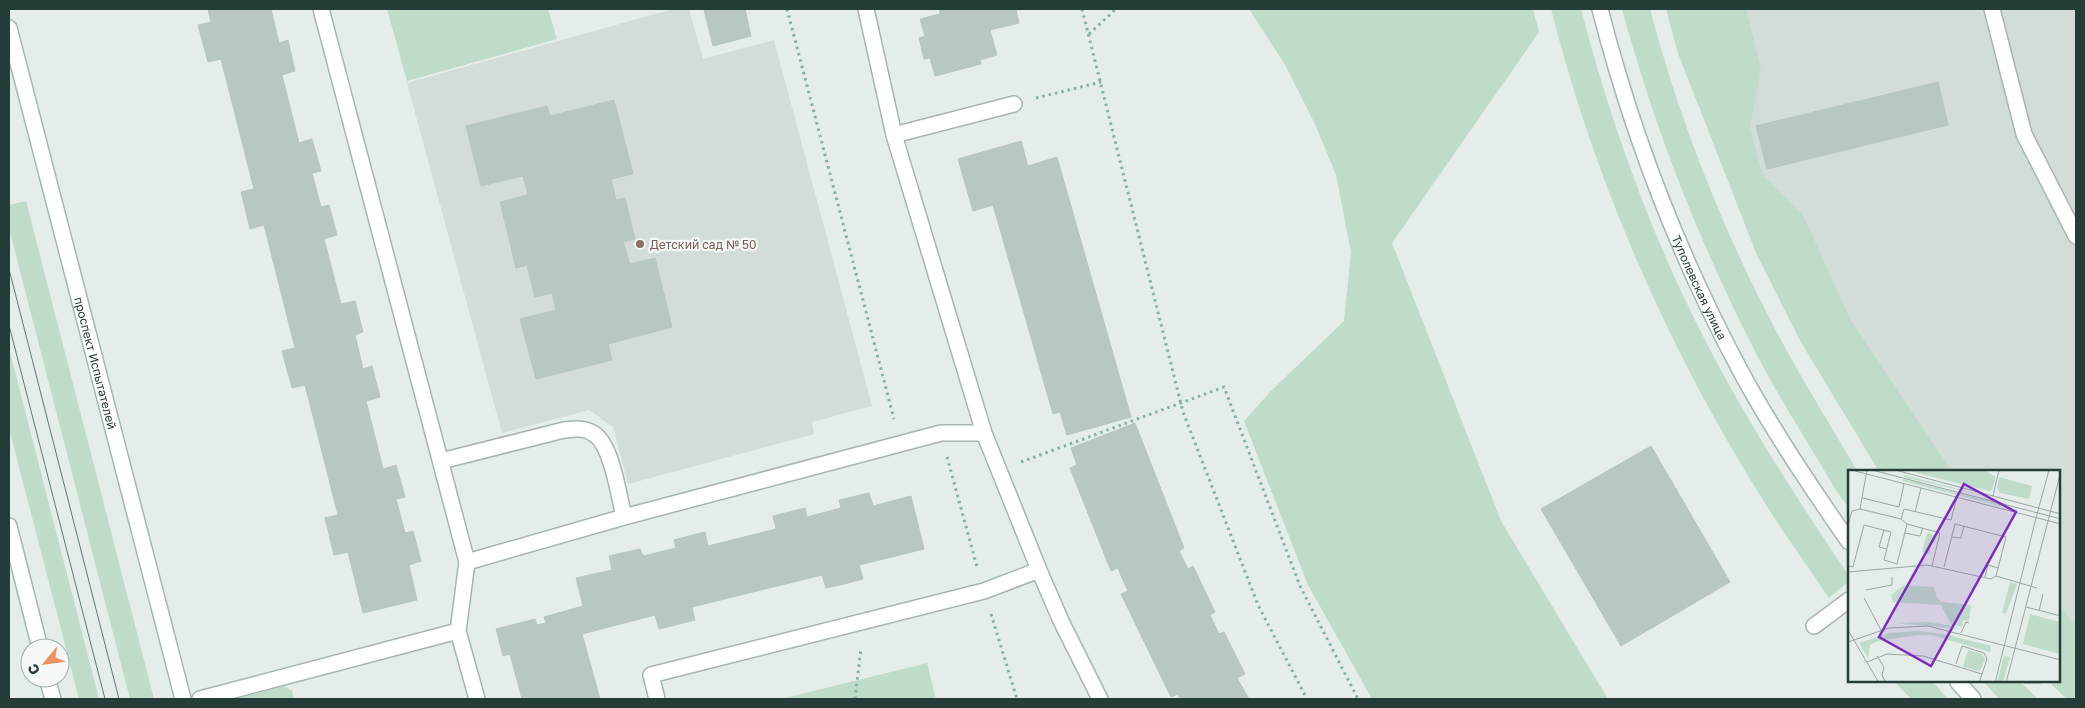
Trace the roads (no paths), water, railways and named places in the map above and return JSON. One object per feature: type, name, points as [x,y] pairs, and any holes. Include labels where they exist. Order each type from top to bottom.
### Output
[{"type":"main road","points":[[321,9],[467,562],[458,630],[477,699]]},
{"type":"main road","points":[[866,9],[894,134],[984,433],[1039,570],[1100,699]]},
{"type":"main road","name":"Туполевская улица","points":[[1600,9],[1611,51],[1647,159],[1689,264],[1742,373],[1804,477],[1848,541]]},
{"type":"main road","points":[[1992,9],[2024,134],[2076,236]]},
{"type":"main road","name":"проспект Испытателей","points":[[9,28],[183,699]]},
{"type":"main road","points":[[894,134],[1014,104]]},
{"type":"main road","points":[[441,461],[564,430],[581,428],[595,434],[606,446],[624,518]]},
{"type":"main road","points":[[467,562],[941,433],[984,433]]},
{"type":"main road","points":[[9,526],[37,638]]},
{"type":"main road","points":[[657,699],[651,675],[984,591],[1039,570]]},
{"type":"main road","points":[[1814,626],[1848,601]]},
{"type":"main road","points":[[200,699],[458,630]]},
{"type":"main road","points":[[1959,683],[1973,699]]},
{"type":"tram line","points":[[9,269],[119,699]]},
{"type":"tram line","points":[[9,325],[105,699]]},
{"type":"place","name":"Детский сад № 50","points":[[640,244]]}]
